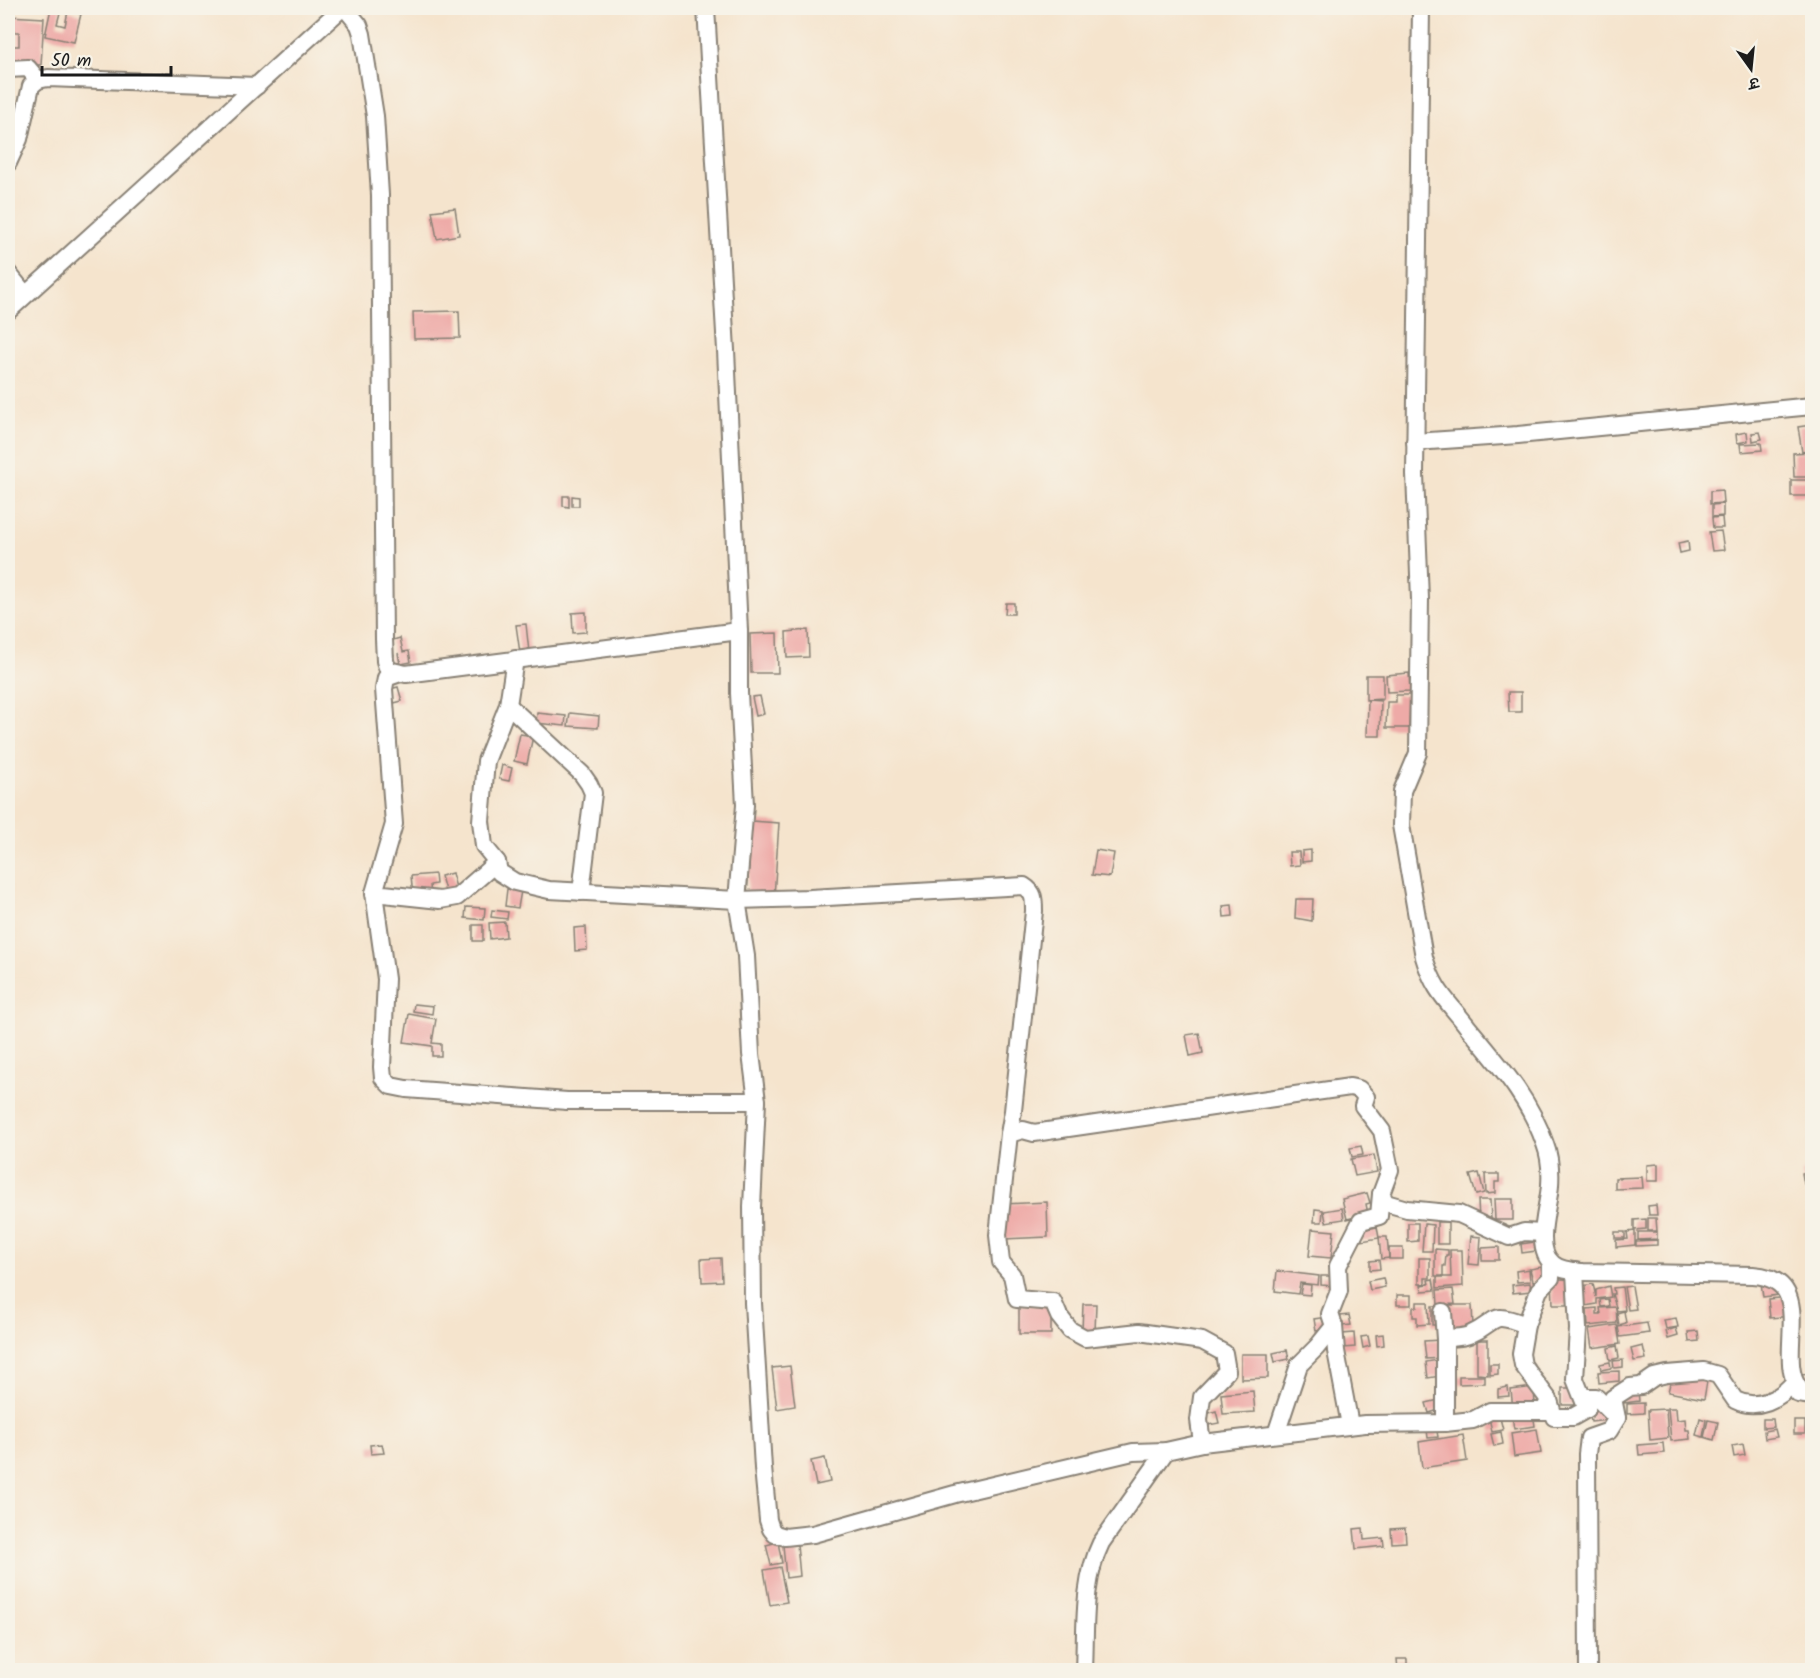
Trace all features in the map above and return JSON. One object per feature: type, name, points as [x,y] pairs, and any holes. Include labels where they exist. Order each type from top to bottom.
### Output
[{"type":"street","points":[[8,311],[257,86],[338,8],[359,25],[375,116],[380,195],[385,661],[388,670],[400,674]]},
{"type":"street","points":[[706,8],[726,338],[739,631],[739,693],[745,805],[737,900],[746,956],[751,1054],[757,1101],[752,1207],[754,1324],[762,1468],[771,1529],[775,1534],[794,1537],[813,1534],[956,1494],[1141,1451],[1166,1451],[1202,1443],[1350,1425],[1445,1423],[1473,1420],[1490,1411],[1544,1411],[1549,1400]]},
{"type":"street","points":[[1421,8],[1415,442],[1420,599],[1418,753],[1402,791],[1401,825],[1424,957],[1440,995],[1512,1081],[1529,1106],[1540,1131],[1548,1151],[1550,1167],[1543,1233],[1545,1255],[1551,1264],[1560,1269],[1575,1271],[1753,1275],[1777,1278],[1786,1284],[1795,1295],[1798,1304],[1794,1382],[1799,1388],[1798,1394],[1812,1396]]},
{"type":"street","points":[[8,69],[28,68],[38,80]]},
{"type":"street","points":[[8,163],[19,140],[31,86],[38,80],[48,78],[257,86]]},
{"type":"street","points":[[8,273],[25,294]]},
{"type":"street","points":[[1415,442],[1529,434],[1812,406]]},
{"type":"street","points":[[739,631],[400,674],[386,678],[384,689],[394,824],[374,893],[386,979],[382,1067],[383,1078],[391,1086],[567,1101],[757,1101]]},
{"type":"street","points":[[515,659],[508,705],[486,761],[481,821],[484,846],[497,862],[499,872],[516,882],[549,890],[737,900],[810,898],[1010,885],[1024,886],[1030,890],[1034,896],[1034,911],[998,1235],[1001,1262],[1012,1275],[1017,1299],[1053,1302],[1059,1316],[1070,1330],[1085,1338],[1139,1332],[1151,1333],[1202,1341],[1224,1353],[1227,1371],[1202,1397],[1198,1420],[1202,1443]]},
{"type":"street","points":[[508,705],[590,784],[592,802],[580,892]]},
{"type":"street","points":[[374,893],[440,900],[457,897],[497,862]]},
{"type":"street","points":[[1009,1134],[1350,1086],[1359,1089],[1382,1131],[1390,1170],[1381,1194],[1379,1216],[1361,1221],[1338,1266],[1339,1291],[1330,1314],[1334,1326],[1336,1351],[1350,1425]]},
{"type":"street","points":[[1381,1194],[1386,1203],[1394,1206],[1459,1214],[1509,1237],[1524,1232],[1543,1233]]},
{"type":"street","points":[[1551,1264],[1551,1278],[1539,1290],[1526,1325],[1521,1354],[1523,1365],[1549,1400],[1554,1417],[1573,1417],[1587,1409]]},
{"type":"street","points":[[1575,1271],[1578,1329],[1575,1379],[1587,1409]]},
{"type":"street","points":[[1443,1312],[1445,1423]]},
{"type":"street","points":[[1445,1339],[1468,1335],[1496,1317],[1505,1317],[1526,1325]]},
{"type":"street","points":[[1276,1434],[1299,1365],[1334,1326]]},
{"type":"street","points":[[1588,1671],[1587,1454],[1589,1438],[1609,1431],[1617,1419],[1613,1398],[1630,1387],[1641,1386],[1653,1377],[1704,1371],[1718,1375],[1735,1400],[1749,1405],[1779,1396],[1794,1382]]},
{"type":"street","points":[[1587,1409],[1587,1397],[1596,1397],[1617,1419]]},
{"type":"street","points":[[1084,1671],[1088,1588],[1094,1558],[1101,1543],[1166,1451]]},
{"type":"building","points":[[51,8],[61,9],[57,24],[65,26],[68,11],[81,14],[74,42],[45,36]]},
{"type":"building","points":[[8,16],[44,18],[41,65],[8,64],[8,46],[19,46],[19,32],[8,32]]},
{"type":"building","points":[[455,208],[459,235],[437,239],[432,211]]},
{"type":"building","points":[[459,311],[460,338],[414,339],[413,312]]},
{"type":"building","points":[[1811,425],[1812,450],[1802,452],[1798,427]]},
{"type":"building","points":[[1747,432],[1748,441],[1737,443],[1736,434]]},
{"type":"building","points":[[1760,432],[1762,439],[1753,441],[1752,433]]},
{"type":"building","points":[[1761,443],[1762,450],[1741,452],[1740,444]]},
{"type":"building","points":[[1812,452],[1812,477],[1794,477],[1793,453]]},
{"type":"building","points":[[1791,480],[1812,480],[1812,496],[1791,496]]},
{"type":"building","points":[[1722,490],[1723,503],[1710,504],[1710,491]]},
{"type":"building","points":[[563,496],[569,496],[569,507],[563,506]]},
{"type":"building","points":[[572,496],[579,497],[579,506],[572,506]]},
{"type":"building","points":[[1723,504],[1723,516],[1712,517],[1712,505]]},
{"type":"building","points":[[1722,517],[1723,528],[1713,528],[1712,518]]},
{"type":"building","points":[[1721,531],[1724,550],[1712,551],[1709,532]]},
{"type":"building","points":[[1688,541],[1689,551],[1680,553],[1678,543]]},
{"type":"building","points":[[1006,603],[1014,603],[1014,614],[1005,614]]},
{"type":"building","points":[[586,612],[586,632],[573,633],[572,613]]},
{"type":"building","points":[[526,624],[529,652],[520,653],[516,625]]},
{"type":"building","points":[[808,630],[809,657],[787,658],[786,632]]},
{"type":"building","points":[[777,633],[778,673],[751,673],[750,634]]},
{"type":"building","points":[[400,638],[403,652],[409,651],[411,662],[401,664],[398,653],[400,664],[393,666],[390,656],[394,655],[390,641]]},
{"type":"building","points":[[1409,673],[1410,691],[1387,692],[1386,675]]},
{"type":"building","points":[[1366,675],[1383,675],[1383,699],[1366,700]]},
{"type":"building","points":[[398,687],[402,701],[394,703],[390,689]]},
{"type":"building","points":[[1508,692],[1521,692],[1521,712],[1509,712]]},
{"type":"building","points":[[1396,695],[1410,695],[1409,728],[1386,728],[1387,702],[1396,702]]},
{"type":"building","points":[[760,696],[764,714],[756,716],[752,697]]},
{"type":"building","points":[[1368,700],[1381,701],[1380,736],[1367,736]]},
{"type":"building","points":[[537,713],[566,716],[565,726],[536,723]]},
{"type":"building","points":[[570,713],[599,716],[598,728],[568,726]]},
{"type":"building","points":[[520,734],[533,736],[527,764],[514,761]]},
{"type":"building","points":[[502,765],[512,768],[509,781],[499,779]]},
{"type":"building","points":[[752,821],[779,823],[774,897],[747,895]]},
{"type":"building","points":[[1096,850],[1114,853],[1110,877],[1092,875]]},
{"type":"building","points":[[1311,850],[1311,861],[1302,862],[1302,851]]},
{"type":"building","points":[[1289,852],[1299,852],[1300,865],[1290,866]]},
{"type":"building","points":[[452,873],[458,895],[447,898],[441,876]]},
{"type":"building","points":[[435,874],[436,884],[430,885],[431,895],[413,896],[411,876]]},
{"type":"building","points":[[507,889],[521,891],[518,908],[505,906]]},
{"type":"building","points":[[1296,899],[1313,899],[1312,921],[1295,918]]},
{"type":"building","points":[[1232,905],[1233,916],[1224,917],[1223,906]]},
{"type":"building","points":[[466,907],[485,908],[484,920],[465,918]]},
{"type":"building","points":[[492,910],[508,912],[507,919],[491,917]]},
{"type":"building","points":[[505,922],[506,937],[490,939],[489,923]]},
{"type":"building","points":[[473,925],[483,925],[483,941],[473,941]]},
{"type":"building","points":[[586,927],[587,950],[575,951],[574,928]]},
{"type":"building","points":[[414,1004],[433,1006],[432,1014],[413,1011]]},
{"type":"building","points":[[409,1014],[436,1019],[432,1043],[441,1044],[441,1056],[432,1056],[432,1046],[404,1042]]},
{"type":"building","points":[[1199,1033],[1203,1053],[1190,1056],[1186,1035]]},
{"type":"building","points":[[1361,1146],[1363,1155],[1352,1157],[1350,1148]]},
{"type":"building","points":[[1374,1155],[1377,1172],[1355,1176],[1351,1159]]},
{"type":"building","points":[[1658,1164],[1658,1181],[1647,1181],[1647,1165]]},
{"type":"building","points":[[1812,1171],[1812,1183],[1804,1184],[1802,1173]]},
{"type":"building","points":[[1479,1173],[1484,1193],[1476,1195],[1470,1175]]},
{"type":"building","points":[[1485,1174],[1499,1174],[1499,1182],[1495,1182],[1495,1193],[1486,1194]]},
{"type":"building","points":[[1642,1177],[1643,1188],[1615,1189],[1615,1178]]},
{"type":"building","points":[[1367,1193],[1370,1203],[1366,1204],[1368,1214],[1347,1219],[1342,1199]]},
{"type":"building","points":[[1494,1199],[1513,1199],[1513,1220],[1495,1220]]},
{"type":"building","points":[[1478,1200],[1490,1200],[1491,1219],[1479,1220]]},
{"type":"building","points":[[1047,1202],[1048,1237],[1004,1239],[1003,1204]]},
{"type":"building","points":[[1656,1205],[1657,1215],[1649,1215],[1648,1206]]},
{"type":"building","points":[[1342,1208],[1344,1219],[1326,1222],[1324,1211]]},
{"type":"building","points":[[1315,1209],[1323,1210],[1322,1222],[1314,1222]]},
{"type":"building","points":[[1648,1218],[1656,1218],[1657,1231],[1648,1231]]},
{"type":"building","points":[[1646,1219],[1646,1229],[1634,1230],[1634,1220]]},
{"type":"building","points":[[1437,1222],[1448,1222],[1448,1244],[1437,1244]]},
{"type":"building","points":[[1408,1223],[1418,1223],[1418,1241],[1408,1242]]},
{"type":"building","points":[[1424,1224],[1433,1225],[1432,1251],[1422,1251]]},
{"type":"building","points":[[1377,1227],[1379,1238],[1362,1241],[1360,1230]]},
{"type":"building","points":[[1312,1229],[1334,1231],[1331,1258],[1309,1256]]},
{"type":"building","points":[[1635,1231],[1635,1245],[1616,1247],[1616,1240],[1628,1239],[1627,1232]]},
{"type":"building","points":[[1615,1232],[1625,1232],[1625,1238],[1615,1238]]},
{"type":"building","points":[[1638,1232],[1657,1232],[1657,1239],[1638,1240]]},
{"type":"building","points":[[1471,1236],[1481,1237],[1479,1265],[1468,1264]]},
{"type":"building","points":[[1379,1237],[1387,1237],[1389,1258],[1381,1259]]},
{"type":"building","points":[[1657,1240],[1657,1245],[1636,1246],[1636,1241]]},
{"type":"building","points":[[1535,1242],[1536,1251],[1522,1253],[1521,1244]]},
{"type":"building","points":[[1499,1247],[1499,1260],[1482,1260],[1482,1248]]},
{"type":"building","points":[[1389,1248],[1403,1248],[1403,1259],[1389,1259]]},
{"type":"building","points":[[1435,1249],[1448,1250],[1445,1266],[1443,1266],[1443,1276],[1435,1276]]},
{"type":"building","points":[[1450,1250],[1462,1250],[1463,1286],[1437,1288],[1437,1277],[1451,1277]]},
{"type":"building","points":[[721,1258],[722,1281],[702,1282],[701,1259]]},
{"type":"building","points":[[1419,1258],[1430,1258],[1430,1278],[1425,1278],[1425,1284],[1419,1284]]},
{"type":"building","points":[[1379,1260],[1380,1269],[1370,1270],[1370,1261]]},
{"type":"building","points":[[1541,1267],[1543,1279],[1533,1281],[1530,1269]]},
{"type":"building","points":[[1529,1269],[1530,1281],[1517,1282],[1516,1271]]},
{"type":"building","points":[[1277,1271],[1319,1276],[1318,1285],[1300,1283],[1298,1294],[1275,1291]]},
{"type":"building","points":[[1321,1276],[1334,1276],[1334,1286],[1321,1285]]},
{"type":"building","points":[[1383,1278],[1385,1287],[1370,1290],[1368,1281]]},
{"type":"building","points":[[1433,1279],[1435,1290],[1422,1291],[1421,1285],[1429,1284],[1428,1280]]},
{"type":"building","points":[[1552,1279],[1569,1279],[1569,1305],[1553,1305]]},
{"type":"building","points":[[1807,1279],[1812,1279],[1812,1302],[1809,1303]]},
{"type":"building","points":[[1777,1282],[1778,1295],[1763,1297],[1761,1283]]},
{"type":"building","points":[[1530,1283],[1531,1291],[1513,1293],[1512,1285]]},
{"type":"building","points":[[1302,1284],[1311,1285],[1310,1295],[1300,1294]]},
{"type":"building","points":[[1593,1284],[1596,1297],[1596,1290],[1609,1286],[1611,1297],[1597,1299],[1597,1304],[1585,1306],[1581,1286]]},
{"type":"building","points":[[1632,1286],[1636,1309],[1628,1310],[1624,1287]]},
{"type":"building","points":[[1622,1287],[1625,1310],[1617,1311],[1612,1294],[1614,1294],[1613,1288]]},
{"type":"building","points":[[1453,1289],[1455,1304],[1438,1305],[1437,1290]]},
{"type":"building","points":[[1397,1295],[1411,1295],[1411,1305],[1397,1305]]},
{"type":"building","points":[[1789,1297],[1791,1316],[1770,1318],[1768,1299]]},
{"type":"building","points":[[1608,1299],[1609,1306],[1601,1307],[1600,1300]]},
{"type":"building","points":[[1417,1302],[1428,1302],[1429,1324],[1417,1325],[1417,1317],[1413,1317],[1413,1307],[1417,1307]]},
{"type":"building","points":[[1083,1304],[1096,1304],[1095,1332],[1082,1331]]},
{"type":"building","points":[[1019,1305],[1051,1305],[1051,1334],[1019,1334]]},
{"type":"building","points":[[1448,1305],[1472,1305],[1473,1328],[1448,1329]]},
{"type":"building","points":[[1432,1306],[1439,1306],[1440,1325],[1432,1325]]},
{"type":"building","points":[[1616,1307],[1617,1323],[1588,1326],[1587,1309],[1597,1308],[1597,1314],[1601,1314],[1600,1308]]},
{"type":"building","points":[[1624,1311],[1626,1323],[1619,1325],[1617,1313]]},
{"type":"building","points":[[1349,1315],[1351,1325],[1342,1326],[1340,1316]]},
{"type":"building","points":[[1327,1317],[1329,1329],[1316,1331],[1314,1319]]},
{"type":"building","points":[[1676,1318],[1678,1327],[1666,1329],[1664,1320]]},
{"type":"building","points":[[1647,1323],[1649,1333],[1620,1337],[1618,1327]]},
{"type":"building","points":[[1617,1325],[1620,1344],[1592,1348],[1589,1329]]},
{"type":"building","points":[[1676,1328],[1678,1336],[1668,1339],[1666,1331]]},
{"type":"building","points":[[1698,1331],[1699,1341],[1689,1342],[1688,1332]]},
{"type":"building","points":[[1354,1333],[1355,1347],[1343,1348],[1342,1334]]},
{"type":"building","points":[[1383,1334],[1384,1345],[1377,1346],[1376,1335]]},
{"type":"building","points":[[1368,1336],[1370,1346],[1363,1348],[1361,1337]]},
{"type":"building","points":[[1440,1340],[1442,1358],[1426,1359],[1424,1341]]},
{"type":"building","points":[[1477,1340],[1488,1340],[1488,1375],[1477,1374]]},
{"type":"building","points":[[1617,1346],[1619,1358],[1610,1360],[1608,1348]]},
{"type":"building","points":[[1643,1346],[1646,1359],[1634,1361],[1631,1349]]},
{"type":"building","points":[[1287,1350],[1289,1359],[1275,1362],[1273,1353]]},
{"type":"building","points":[[1241,1354],[1268,1354],[1268,1378],[1241,1379]]},
{"type":"building","points":[[1438,1360],[1441,1376],[1428,1378],[1426,1362]]},
{"type":"building","points":[[1623,1360],[1623,1367],[1614,1368],[1613,1361]]},
{"type":"building","points":[[1610,1362],[1611,1368],[1601,1370],[1600,1364]]},
{"type":"building","points":[[1490,1364],[1498,1364],[1498,1374],[1490,1375]]},
{"type":"building","points":[[790,1366],[795,1406],[777,1409],[772,1368]]},
{"type":"building","points":[[1619,1371],[1619,1381],[1599,1383],[1598,1372]]},
{"type":"building","points":[[1809,1374],[1811,1388],[1802,1390],[1800,1375]]},
{"type":"building","points":[[1672,1375],[1707,1381],[1704,1399],[1668,1392]]},
{"type":"building","points":[[1459,1376],[1485,1376],[1485,1383],[1459,1384]]},
{"type":"building","points":[[1508,1387],[1509,1396],[1498,1397],[1498,1389]]},
{"type":"building","points":[[1534,1387],[1535,1407],[1513,1409],[1511,1390]]},
{"type":"building","points":[[1562,1388],[1575,1388],[1576,1405],[1562,1405]]},
{"type":"building","points":[[1253,1391],[1255,1412],[1223,1414],[1221,1394]]},
{"type":"building","points":[[1638,1391],[1639,1401],[1624,1403],[1623,1393]]},
{"type":"building","points":[[1439,1400],[1442,1409],[1429,1413],[1426,1403]]},
{"type":"building","points":[[1644,1403],[1644,1413],[1627,1414],[1627,1404]]},
{"type":"building","points":[[1606,1407],[1608,1420],[1591,1422],[1589,1410]]},
{"type":"building","points":[[1668,1408],[1676,1408],[1677,1420],[1685,1419],[1690,1439],[1671,1441]]},
{"type":"building","points":[[1666,1409],[1668,1438],[1650,1440],[1648,1410]]},
{"type":"building","points":[[1216,1411],[1219,1423],[1209,1425],[1206,1414]]},
{"type":"building","points":[[1533,1413],[1535,1426],[1514,1429],[1512,1416]]},
{"type":"building","points":[[1499,1414],[1503,1430],[1492,1432],[1489,1417]]},
{"type":"building","points":[[1700,1418],[1706,1420],[1703,1437],[1696,1435]]},
{"type":"building","points":[[1763,1419],[1773,1419],[1774,1427],[1763,1428]]},
{"type":"building","points":[[1435,1420],[1438,1437],[1428,1438],[1426,1422]]},
{"type":"building","points":[[1708,1420],[1718,1422],[1714,1440],[1704,1437]]},
{"type":"building","points":[[1794,1421],[1805,1421],[1805,1434],[1794,1434]]},
{"type":"building","points":[[1537,1429],[1541,1453],[1514,1457],[1511,1433]]},
{"type":"building","points":[[1775,1429],[1777,1437],[1765,1439],[1764,1431]]},
{"type":"building","points":[[1501,1432],[1503,1444],[1494,1446],[1491,1434]]},
{"type":"building","points":[[1463,1435],[1467,1461],[1422,1468],[1419,1442]]},
{"type":"building","points":[[1663,1443],[1664,1453],[1639,1455],[1638,1445]]},
{"type":"building","points":[[382,1444],[384,1453],[371,1454],[370,1445]]},
{"type":"building","points":[[1743,1444],[1745,1455],[1734,1457],[1732,1446]]},
{"type":"building","points":[[825,1458],[830,1482],[816,1485],[811,1461]]},
{"type":"building","points":[[1363,1528],[1364,1540],[1383,1538],[1384,1546],[1356,1549],[1354,1529]]},
{"type":"building","points":[[1405,1528],[1406,1542],[1392,1543],[1391,1529]]},
{"type":"building","points":[[778,1542],[782,1563],[771,1565],[766,1545]]},
{"type":"building","points":[[797,1544],[800,1576],[786,1578],[783,1545]]},
{"type":"building","points":[[780,1567],[787,1602],[770,1605],[764,1570]]},
{"type":"building","points":[[1397,1659],[1407,1659],[1407,1670],[1398,1670]]}]
